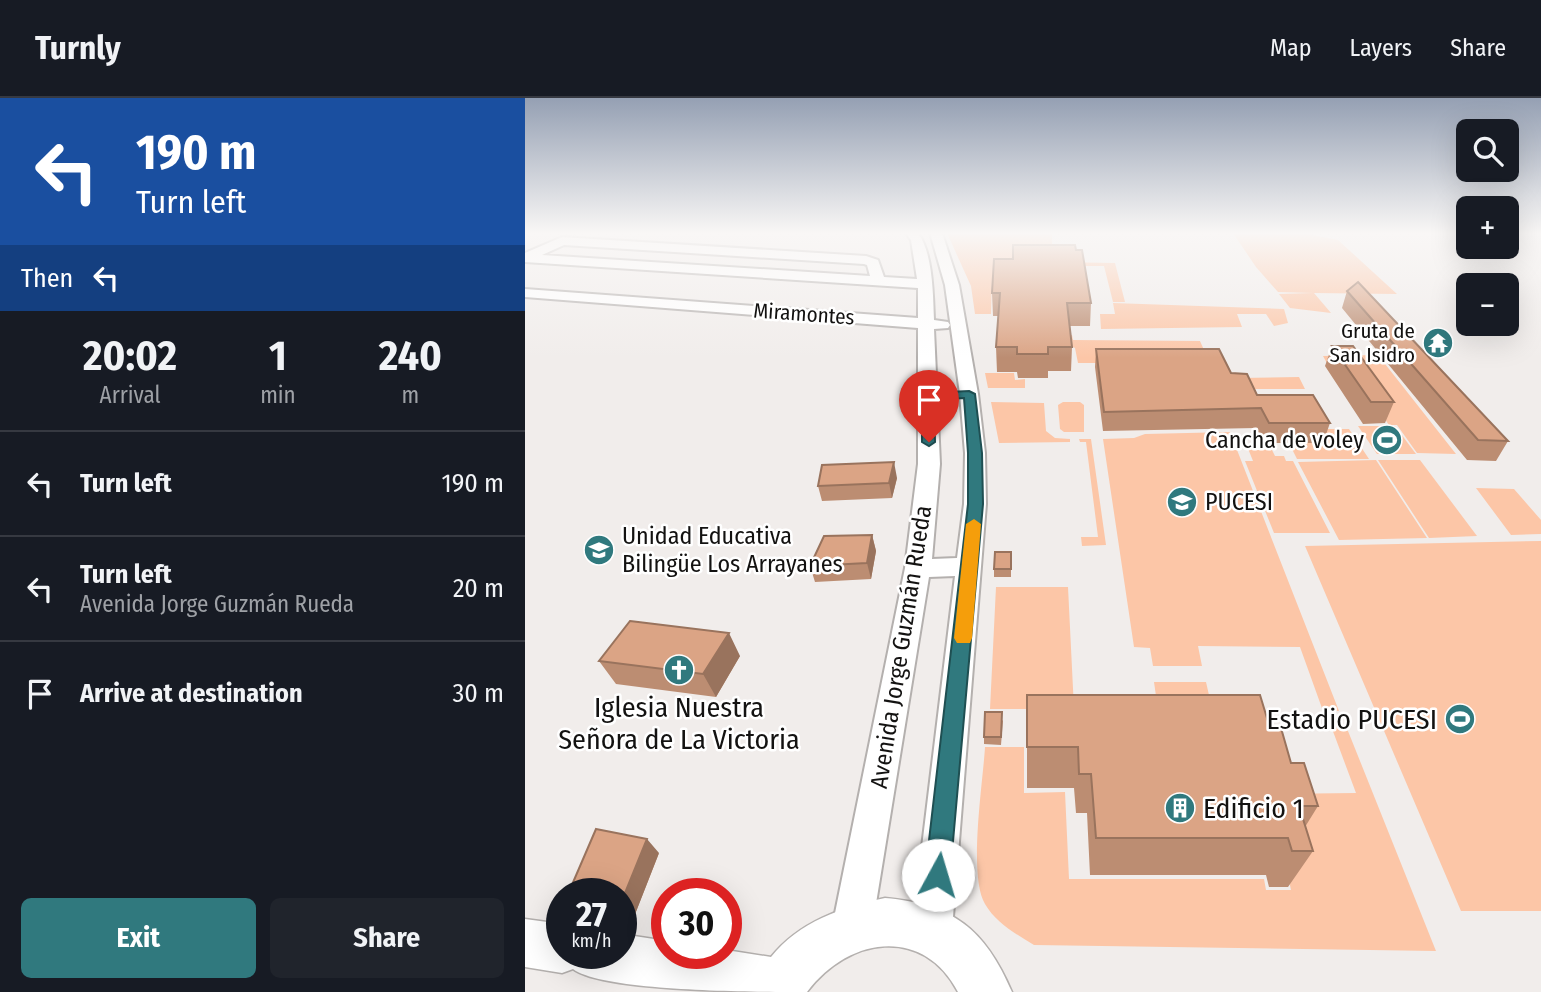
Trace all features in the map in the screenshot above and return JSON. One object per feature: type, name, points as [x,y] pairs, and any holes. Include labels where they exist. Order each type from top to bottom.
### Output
[{"type":"street","points":[[772,275],[925,285]]},
{"type":"street","points":[[877,275],[879,282]]},
{"type":"street","name":"Avenida Jorge Guzmán Rueda","points":[[923,275],[926,323],[949,395],[975,453],[975,504],[970,566],[932,929]]},
{"type":"street","name":"Avenida Jorge Guzmán Rueda","points":[[852,928],[918,568],[929,464],[949,395],[957,328],[949,275]]},
{"type":"street","name":"Miramontes","points":[[525,293],[926,323],[957,328]]},
{"type":"street","points":[[918,568],[970,566]]},
{"type":"street","points":[[637,962],[778,988],[802,960],[827,940],[852,928],[881,921],[909,922],[932,929],[960,949],[980,976],[986,992]]},
{"type":"street","points":[[525,943],[546,946]]},
{"type":"shaded area","points":[[966,275],[1011,275],[1011,279],[992,279],[991,314],[975,314],[971,286]]},
{"type":"shaded area","points":[[1106,275],[1118,275],[1125,302],[1113,302]]},
{"type":"shaded area","points":[[1263,275],[1376,275],[1397,294],[1314,293],[1331,313],[1290,308],[1279,294],[1313,293],[1278,292]]},
{"type":"shaded area","points":[[1113,303],[1284,309],[1288,323],[1274,326],[1266,314],[1237,314],[1242,327],[1101,329],[1100,314],[1115,314]]},
{"type":"shaded area","points":[[1065,335],[1072,335],[1073,340],[1200,341],[1208,359],[1199,363],[1078,363],[1075,348],[1069,345]]},
{"type":"shaded area","points":[[1378,355],[1456,454],[1417,453],[1397,425],[1389,425],[1347,365],[1328,365],[1323,356]]},
{"type":"shaded area","points":[[985,373],[1014,373],[1015,380],[1025,379],[1025,388],[988,388]]},
{"type":"shaded area","points":[[1299,377],[1305,389],[1244,389],[1239,378]]},
{"type":"shaded area","points":[[991,402],[1044,403],[1046,431],[1055,438],[1070,439],[1070,442],[999,443]]},
{"type":"shaded area","points":[[1063,402],[1080,402],[1084,405],[1084,432],[1064,432],[1060,429],[1058,405]]},
{"type":"shaded area","name":"Cancha de voley","points":[[1358,426],[1395,426],[1416,454],[1377,454]]},
{"type":"shaded area","points":[[1282,429],[1349,429],[1369,459],[1297,459]]},
{"type":"shaded area","points":[[1230,432],[1339,711],[1323,711],[1300,647],[1198,646],[1202,666],[1153,666],[1150,648],[1134,647],[1103,439],[1134,438],[1145,434]]},
{"type":"shaded area","points":[[1079,439],[1091,439],[1106,545],[1082,546],[1081,537],[1098,537],[1086,442],[1080,442]]},
{"type":"shaded area","points":[[1247,446],[1271,448],[1275,456],[1284,456],[1286,461],[1293,461],[1330,533],[1274,533],[1245,461],[1253,461]]},
{"type":"shaded area","points":[[1376,460],[1427,538],[1339,540],[1298,462]]},
{"type":"shaded area","points":[[1378,460],[1420,460],[1477,536],[1429,538]]},
{"type":"shaded area","points":[[1476,488],[1514,489],[1541,520],[1541,534],[1511,535]]},
{"type":"shaded area","name":"Estadio PUCESI","points":[[1541,541],[1541,911],[1461,911],[1305,546]]},
{"type":"shaded area","points":[[996,587],[1068,587],[1074,709],[990,709]]},
{"type":"shaded area","points":[[1154,682],[1206,682],[1214,717],[1159,717]]},
{"type":"shaded area","points":[[1331,726],[1346,726],[1436,951],[1034,945],[1001,922],[985,904],[980,891],[977,851],[985,747],[1024,747],[1024,793],[1065,792],[1069,879],[1264,879],[1266,890],[1291,890],[1271,794],[1356,793]]},
{"type":"building","points":[[993,275],[1086,275],[1091,303],[1067,303],[1072,347],[1048,347],[1048,354],[1017,354],[1017,347],[996,347],[1000,293],[992,293]]},
{"type":"building","points":[[1358,282],[1508,441],[1478,440],[1347,291]]},
{"type":"building","points":[[1332,346],[1353,346],[1394,402],[1371,402]]},
{"type":"building","points":[[1096,349],[1219,349],[1231,373],[1247,374],[1257,395],[1313,395],[1330,423],[1269,423],[1261,408],[1104,412]]},
{"type":"building","points":[[894,462],[889,483],[818,486],[822,465]]},
{"type":"building","points":[[872,535],[867,563],[810,566],[824,536]]},
{"type":"building","points":[[995,552],[1011,552],[1011,569],[994,569]]},
{"type":"building","points":[[630,621],[729,633],[703,674],[599,661]]},
{"type":"building","points":[[1027,695],[1260,695],[1270,728],[1281,728],[1291,763],[1304,763],[1318,806],[1299,806],[1313,851],[1292,851],[1288,838],[1096,838],[1091,774],[1079,774],[1078,747],[1027,747]]},
{"type":"building","points":[[985,712],[1002,712],[1001,737],[984,737]]},
{"type":"building","points":[[596,829],[647,839],[631,878],[575,878]]},
{"type":"slow traffic","points":[[963,638],[974,524]]},
{"type":"place","name":"Gruta de San Isidro","points":[[1438,343]]},
{"type":"place","name":"Cancha de voley","points":[[1387,440]]},
{"type":"place","name":"PUCESI","points":[[1182,502]]},
{"type":"place","name":"Unidad Educativa Bilingüe Los Arrayanes","points":[[599,550]]},
{"type":"place","name":"Iglesia Nuestra Señora de La Victoria","points":[[679,670]]},
{"type":"place","name":"Estadio PUCESI","points":[[1460,719]]},
{"type":"place","name":"Edificio 1","points":[[1180,808]]},
{"type":"route","points":[[929,442],[928,397],[969,394],[975,453],[975,504],[970,579],[938,875]]}]
